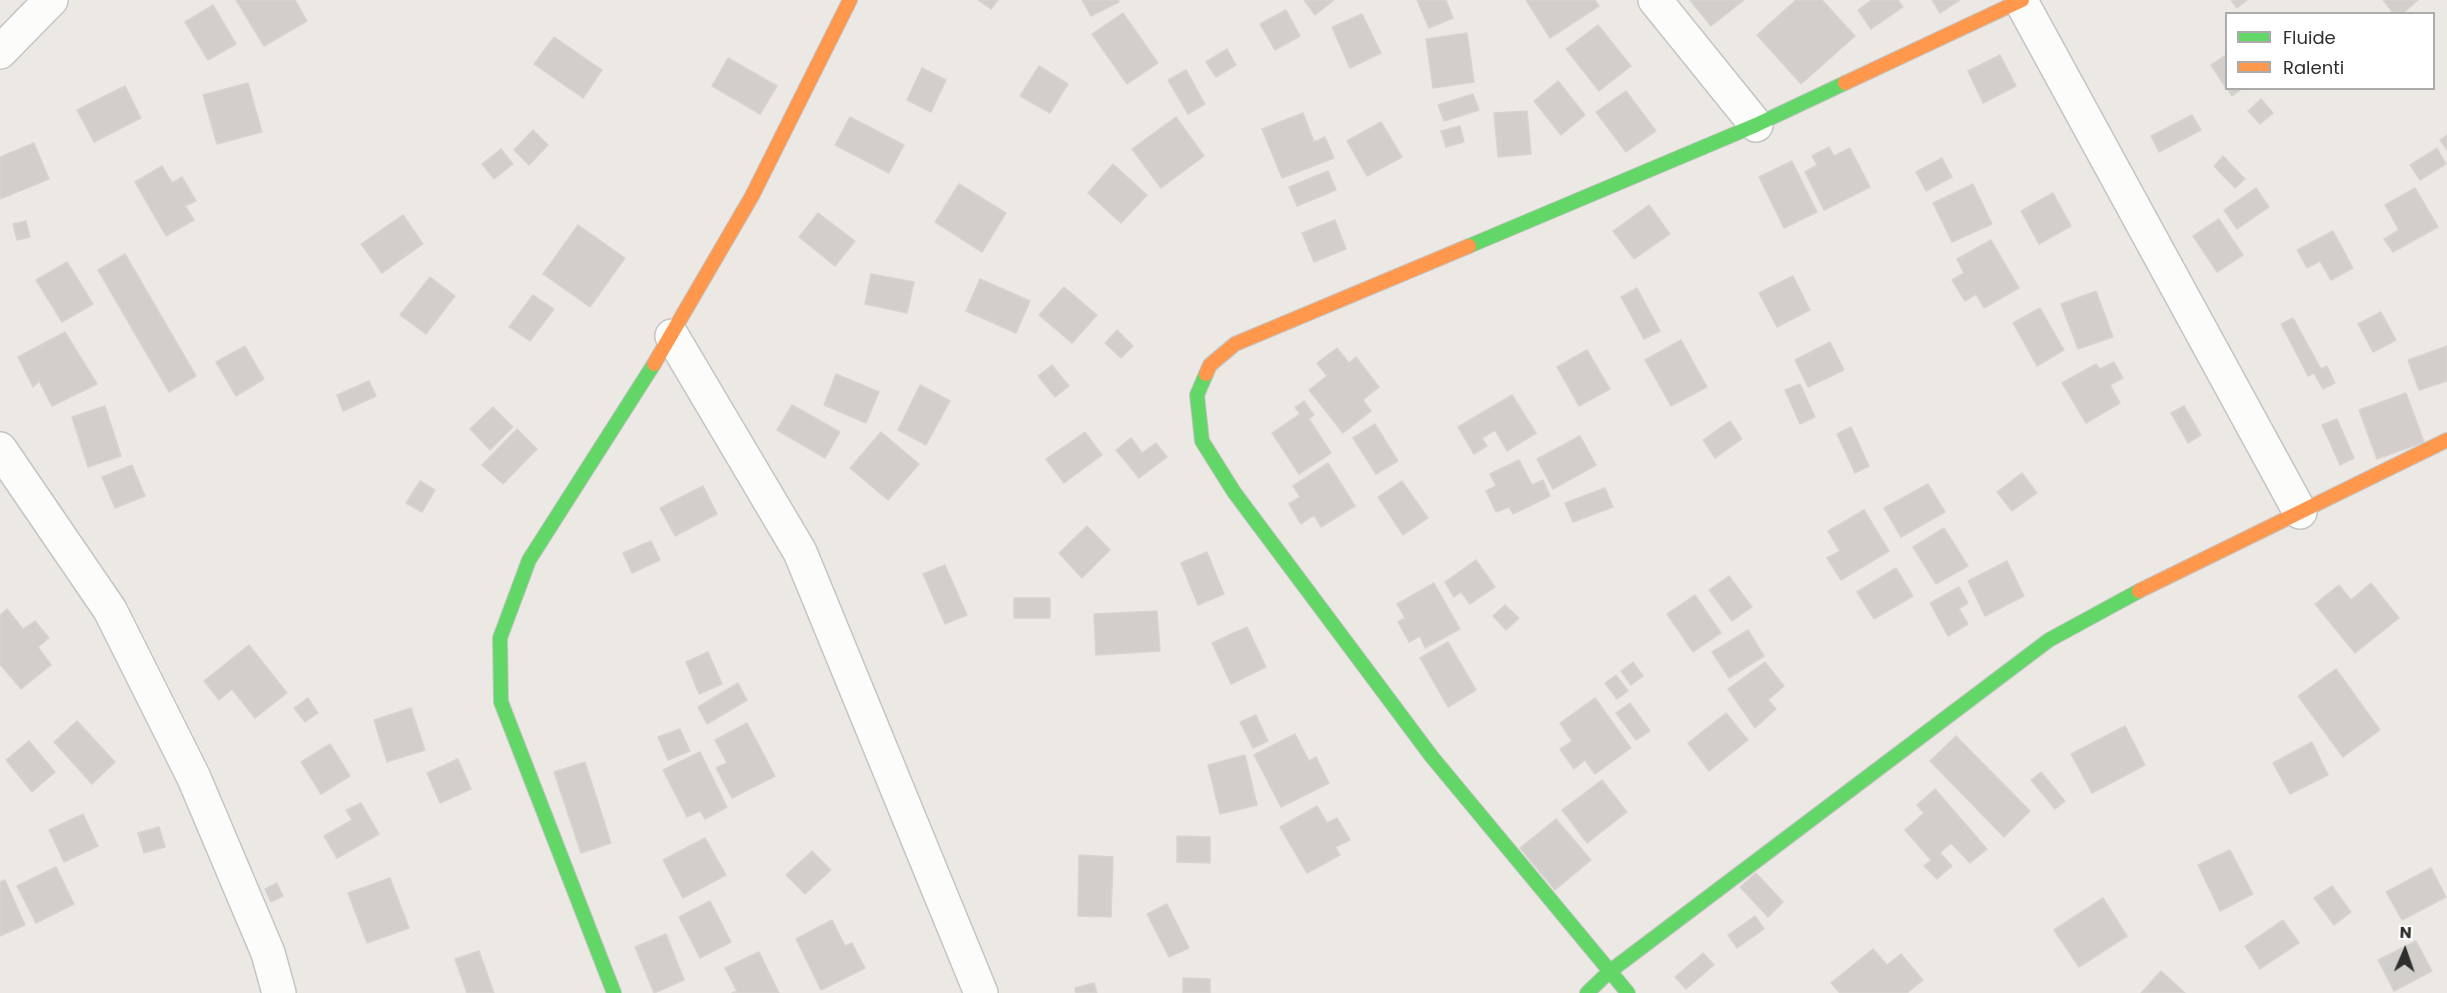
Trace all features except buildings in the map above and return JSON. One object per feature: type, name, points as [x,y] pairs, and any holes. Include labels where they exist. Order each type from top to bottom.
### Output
[{"type":"street","points":[[0,52],[51,0]]},
{"type":"street","points":[[614,993],[501,702],[500,638],[529,560],[672,336],[752,196],[850,0]]},
{"type":"street","points":[[1655,0],[1756,125]]},
{"type":"street","points":[[1628,993],[1432,757],[1234,492],[1202,441],[1197,395],[1210,365],[1235,344],[1756,125],[2021,0],[2300,512]]},
{"type":"street","points":[[672,336],[800,552],[981,993]]},
{"type":"street","points":[[1587,993],[1609,972],[2049,640],[2122,599],[2447,440]]},
{"type":"street","points":[[0,448],[110,610],[194,778],[268,953],[279,993]]},
{"type":"traffic: fast","points":[[1469,246],[1756,125],[1845,83]]},
{"type":"traffic: fast","points":[[614,993],[501,702],[500,638],[529,560],[654,364]]},
{"type":"traffic: fast","points":[[1206,374],[1197,395],[1202,441],[1234,492],[1432,757],[1628,993]]},
{"type":"traffic: fast","points":[[1587,993],[1609,972],[2049,640],[2139,591]]},
{"type":"traffic: slow","points":[[654,364],[752,196],[850,0]]},
{"type":"traffic: slow","points":[[1845,83],[2022,0]]},
{"type":"traffic: slow","points":[[1206,374],[1210,365],[1235,344],[1469,246]]},
{"type":"traffic: slow","points":[[2139,591],[2447,440]]}]
